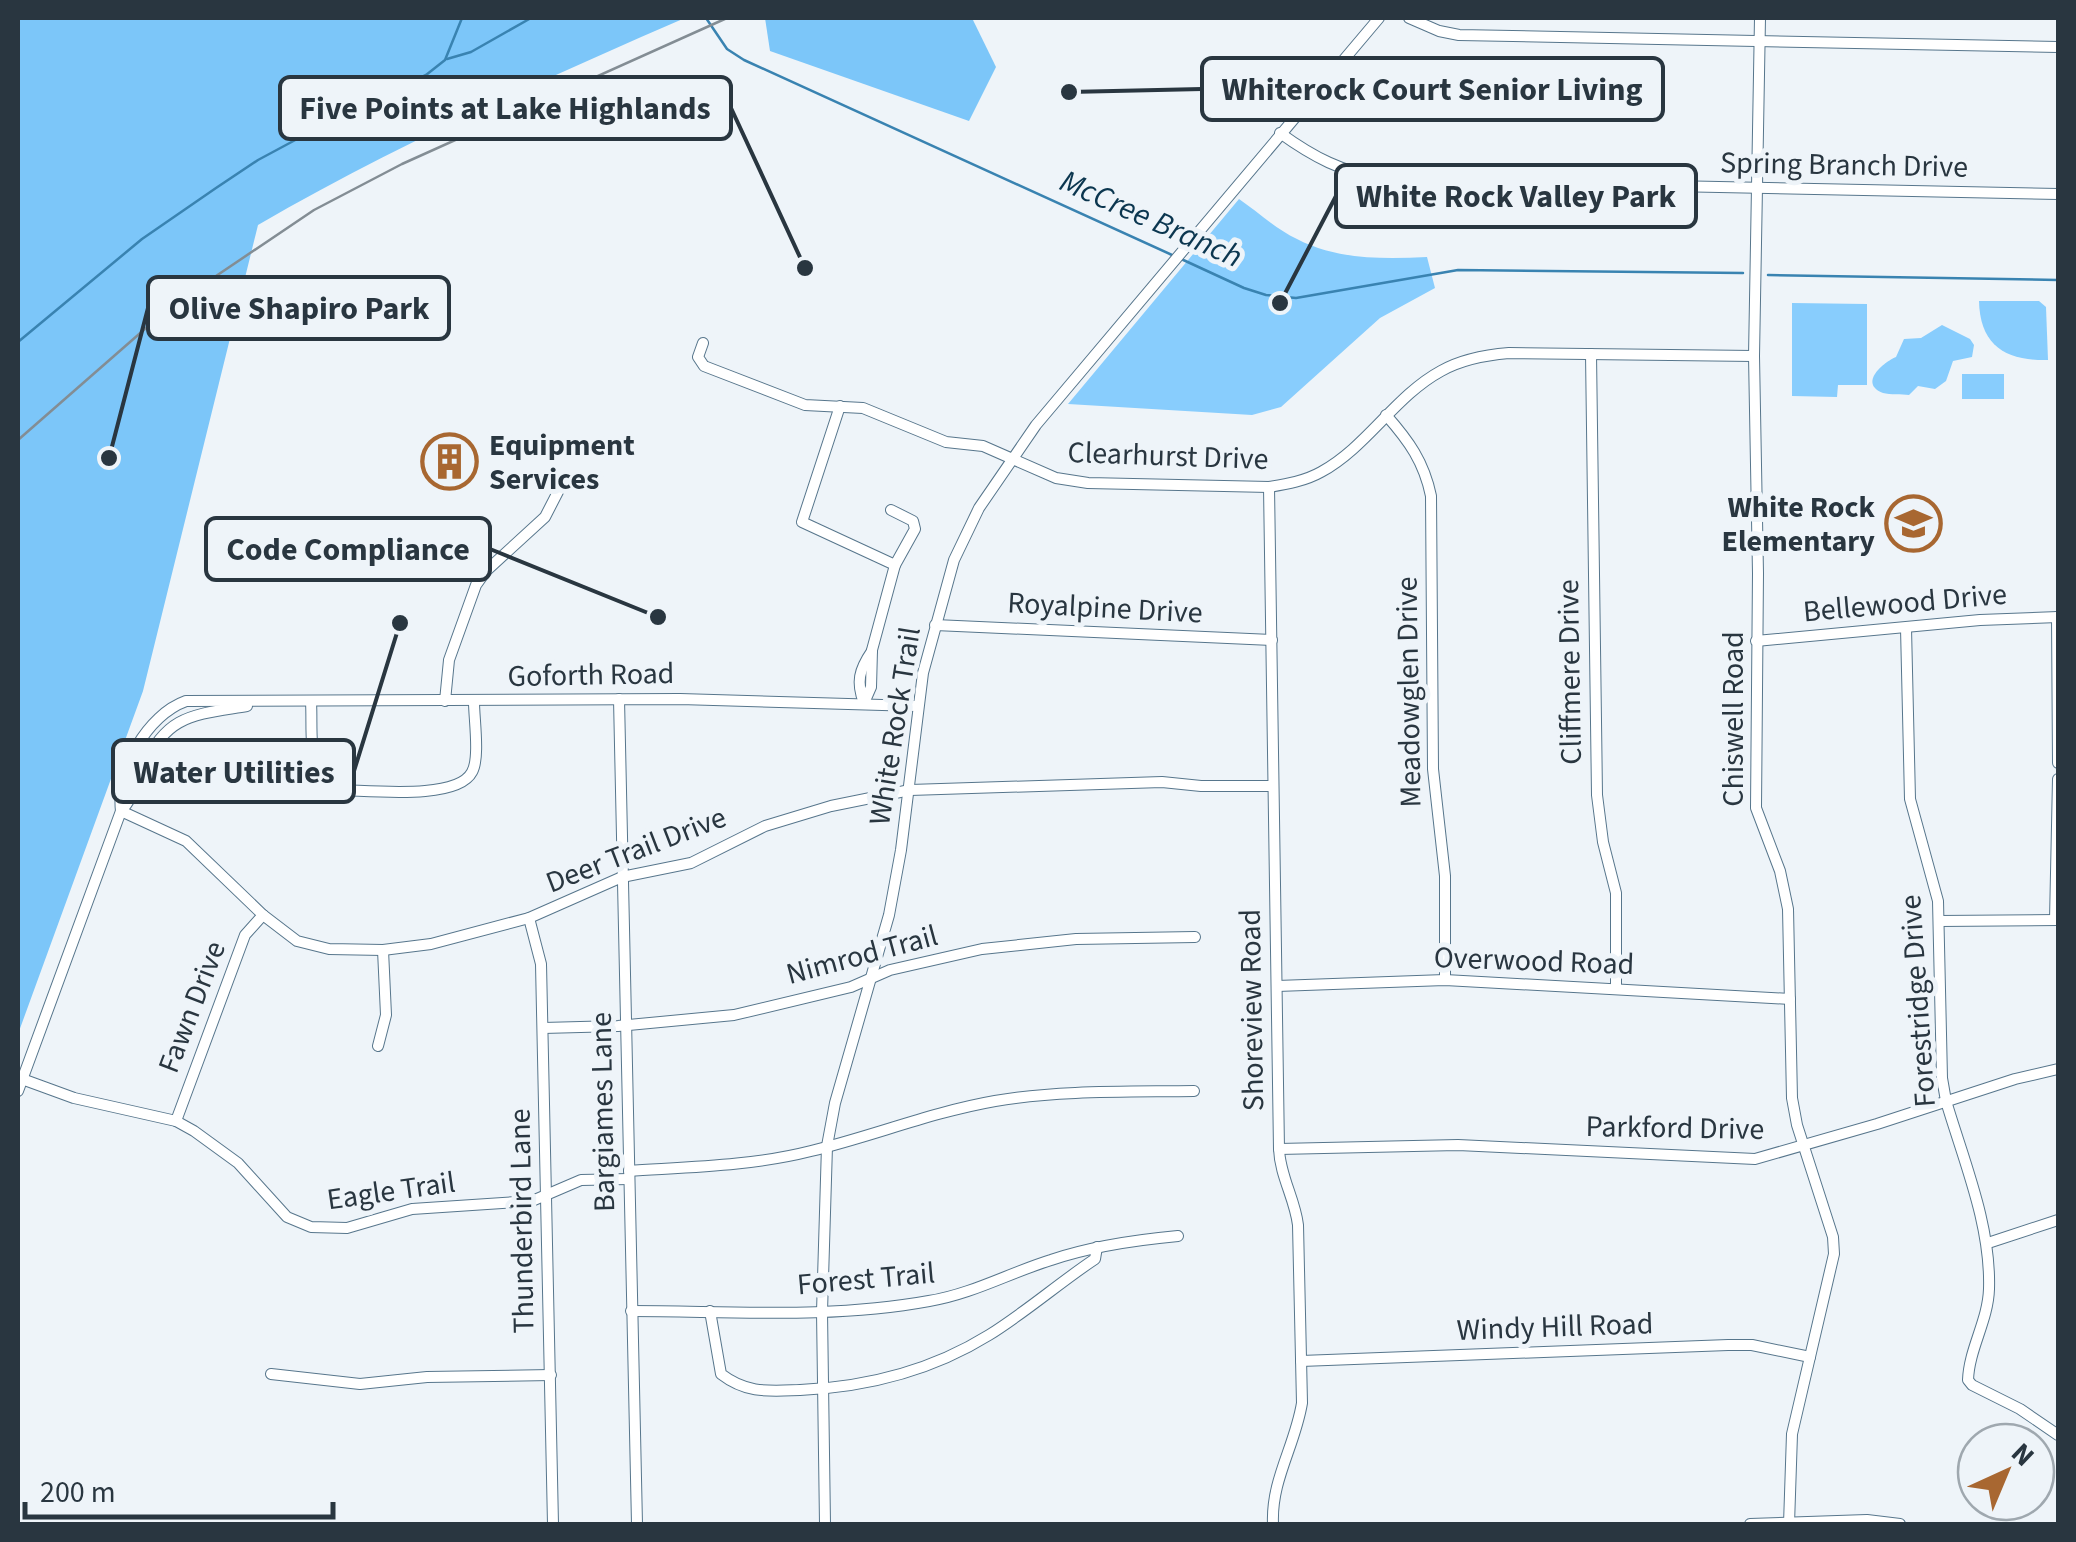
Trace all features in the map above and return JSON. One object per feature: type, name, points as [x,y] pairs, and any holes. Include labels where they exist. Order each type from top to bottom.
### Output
[{"type":"street","name":"White Rock Trail","points":[[826,1524],[822,1312],[828,1146],[836,1103],[889,915],[910,790],[918,706],[935,625],[966,533],[1011,458],[1379,18]]},
{"type":"street","points":[[1410,18],[1459,35],[2058,47]]},
{"type":"street","name":"Chiswell Road","points":[[1760,18],[1754,356],[1756,808],[1785,889],[1792,1098],[1803,1147],[1828,1219],[1834,1254],[1792,1434],[1789,1524]]},
{"type":"street","name":"Spring Branch Drive","points":[[1280,134],[1315,159],[1383,180],[2058,194]]},
{"type":"street","name":"Clearhurst Drive","points":[[703,343],[698,357],[704,366],[805,405],[863,408],[946,442],[983,446],[1071,481],[1269,487],[1321,472],[1426,380],[1461,362],[1509,353],[1754,356]]},
{"type":"street","name":"Cliffmere Drive","points":[[1591,354],[1597,795],[1603,842],[1616,893],[1616,988]]},
{"type":"street","points":[[840,406],[802,522],[896,565]]},
{"type":"street","name":"Meadowglen Drive","points":[[1386,416],[1413,446],[1423,464],[1431,496],[1434,769],[1445,876],[1446,980]]},
{"type":"street","points":[[444,701],[449,660],[476,586],[486,571],[545,518],[562,482]]},
{"type":"street","name":"Shoreview Road","points":[[1269,487],[1278,1150],[1296,1206],[1301,1362],[1299,1423],[1275,1486],[1272,1524]]},
{"type":"street","points":[[864,704],[858,686],[861,667],[872,650],[896,565],[915,529],[914,522],[891,510]]},
{"type":"street","points":[[2058,617],[2058,763]]},
{"type":"street","name":"Bellewood Drive","points":[[1756,641],[2058,617]]},
{"type":"street","name":"Royalpine Drive","points":[[935,625],[1272,640]]},
{"type":"street","name":"Forestridge Drive","points":[[1906,628],[1910,800],[1936,884],[1942,1078],[1988,1243],[1989,1292],[1968,1380],[2058,1436]]},
{"type":"street","name":"Goforth Road","points":[[18,1091],[121,811],[120,799],[134,754],[144,733],[162,712],[186,701],[619,699],[918,706]]},
{"type":"street","name":"Bargiames Lane","points":[[619,699],[637,1524]]},
{"type":"street","points":[[312,702],[315,770],[328,786],[337,790],[434,791],[457,786],[472,774],[474,702]]},
{"type":"street","points":[[1939,921],[2056,920],[2058,780]]},
{"type":"street","name":"Deer Trail Drive","points":[[121,811],[186,841],[288,935],[311,946],[384,950],[430,944],[528,918],[622,876],[692,863],[765,826],[800,814],[910,790],[1162,782],[1273,786]]},
{"type":"street","name":"Fawn Drive","points":[[176,1121],[246,935],[263,915]]},
{"type":"street","name":"Thunderbird Lane","points":[[528,918],[541,964],[553,1524]]},
{"type":"street","name":"Nimrod Trail","points":[[543,1028],[734,1014],[851,987],[890,970],[1018,944],[1195,937]]},
{"type":"street","points":[[378,1046],[386,1015],[384,950]]},
{"type":"street","name":"Overwood Road","points":[[1277,986],[1446,980],[1790,999]]},
{"type":"street","name":"Parkford Drive","points":[[1278,1150],[1458,1145],[1734,1160],[1765,1158],[2015,1078],[2058,1069]]},
{"type":"street","name":"Eagle Trail","points":[[22,1079],[101,1106],[176,1121],[238,1162],[287,1218],[311,1227],[347,1228],[412,1209],[532,1201],[581,1180],[768,1160],[996,1101],[1072,1094],[1194,1091]]},
{"type":"street","points":[[1988,1243],[2058,1220]]},
{"type":"street","name":"Forest Trail","points":[[632,1311],[822,1312],[926,1302],[1097,1247],[1178,1236]]},
{"type":"street","points":[[710,1311],[721,1374],[735,1384],[754,1392],[868,1384],[907,1373],[968,1347],[1095,1259],[1097,1247]]},
{"type":"street","name":"Windy Hill Road","points":[[1301,1362],[1728,1345],[1752,1345],[1810,1356]]},
{"type":"street","points":[[270,1374],[360,1384],[443,1376],[551,1375]]},
{"type":"street","points":[[1750,1524],[1867,1520],[1900,1524]]},
{"type":"shaded area","points":[[18,18],[685,18],[416,141],[258,225],[143,691],[18,1034]]},
{"type":"shaded area","points":[[765,18],[972,18],[996,67],[969,121],[770,51]]},
{"type":"shaded area","points":[[1239,199],[1289,235],[1328,251],[1378,258],[1427,257],[1435,288],[1380,318],[1281,407],[1252,415],[1068,404]]},
{"type":"shaded area","points":[[1979,301],[2039,301],[2046,307],[2048,360],[2020,358],[1998,348],[1984,329]]},
{"type":"shaded area","points":[[1792,303],[1867,304],[1867,385],[1838,385],[1837,397],[1792,396]]},
{"type":"shaded area","points":[[1942,325],[1970,339],[1974,345],[1972,357],[1953,361],[1946,381],[1935,389],[1918,386],[1909,395],[1886,394],[1876,389],[1876,373],[1896,357],[1904,339],[1921,338]]},
{"type":"shaded area","points":[[1962,374],[2004,374],[2004,399],[1962,399]]},
{"type":"waterway","points":[[18,342],[142,239],[258,160],[426,75],[445,60],[462,18]]},
{"type":"waterway","name":"McCree Branch","points":[[447,59],[471,52],[531,18]]},
{"type":"waterway","name":"McCree Branch","points":[[706,18],[727,49],[744,60],[1172,255]]},
{"type":"waterway","name":"McCree Branch","points":[[1179,258],[1244,288],[1296,298],[1458,270],[1743,273]]},
{"type":"waterway","name":"McCree Branch","points":[[1768,275],[2058,280]]},
{"type":"tram line","points":[[18,440],[170,307],[314,210],[402,164],[727,18]]},
{"type":"place","name":"Whiterock Court Senior Living","points":[[1069,92]]},
{"type":"place","name":"Five Points at Lake Highlands","points":[[805,268]]},
{"type":"place","name":"White Rock Valley Park","points":[[1280,303]]},
{"type":"place","name":"Olive Shapiro Park","points":[[109,458]]},
{"type":"place","name":"Equipment Services","points":[[450,462]]},
{"type":"place","name":"White Rock Elementary","points":[[1914,524]]},
{"type":"place","name":"Code Compliance","points":[[658,617]]},
{"type":"place","name":"Water Utilities","points":[[400,623]]}]
